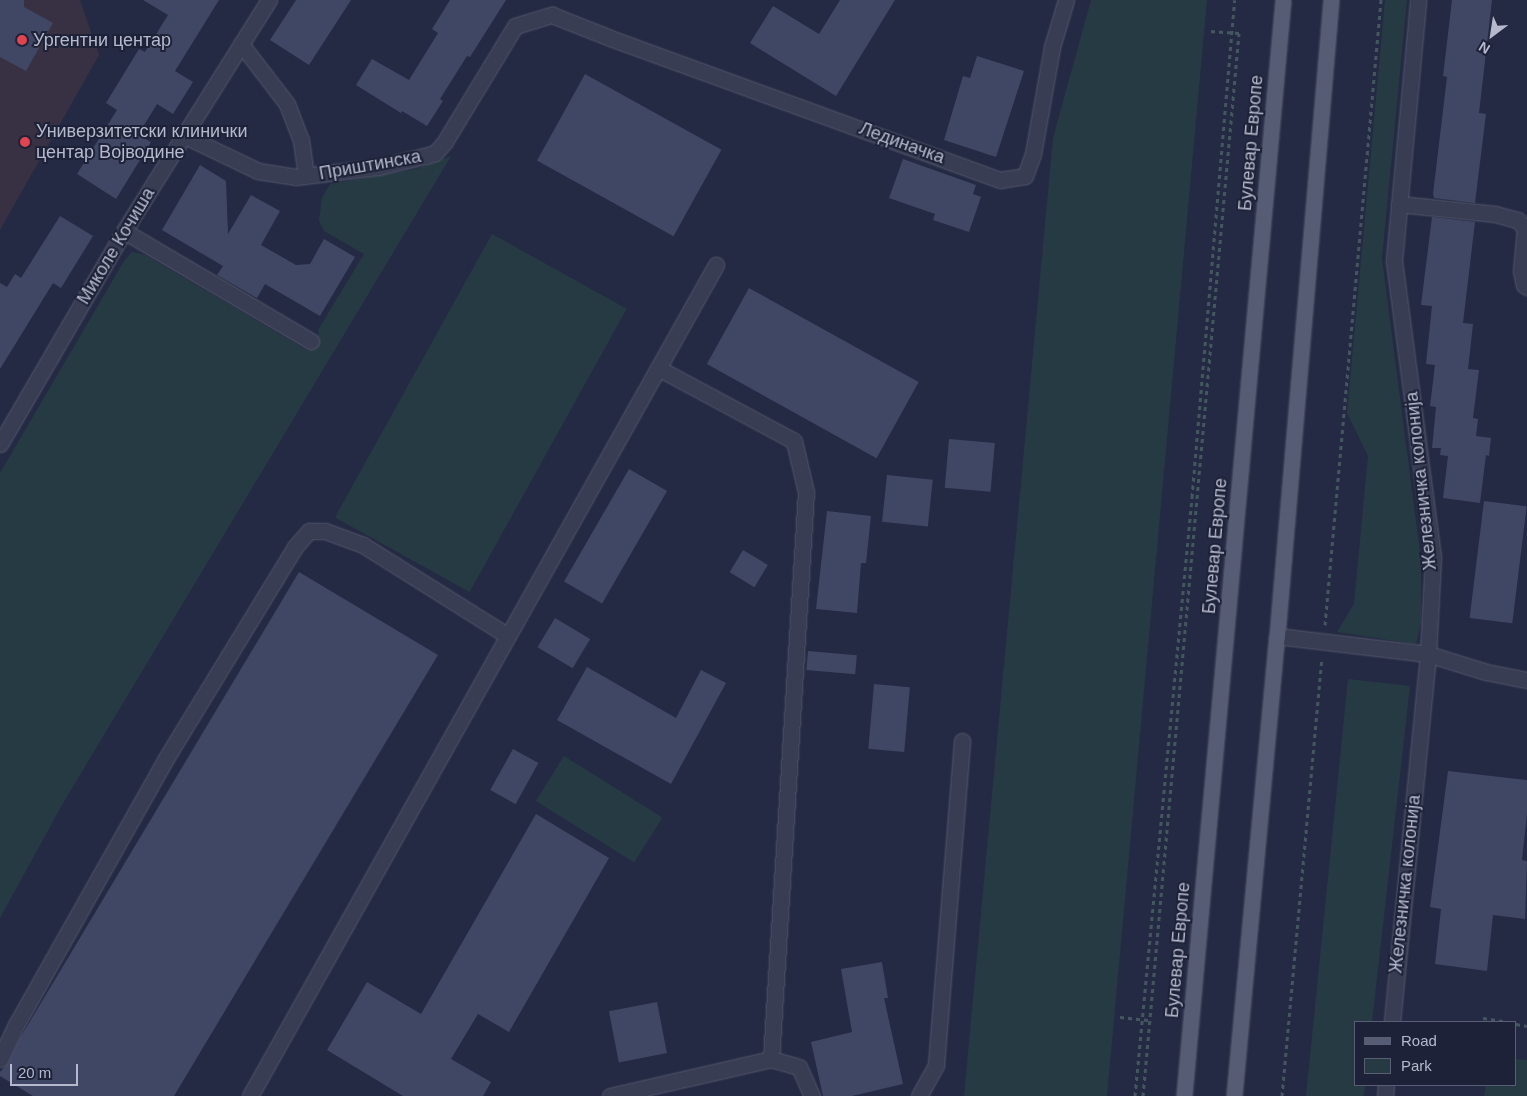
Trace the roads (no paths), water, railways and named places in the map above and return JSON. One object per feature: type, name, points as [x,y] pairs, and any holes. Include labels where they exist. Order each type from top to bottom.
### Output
[{"type":"main road","name":"Булевар Европе","points":[[1184,1096],[1283,0]]},
{"type":"main road","points":[[1234,1096],[1277,636],[1331,0]]},
{"type":"street","name":"Миколе Кочиша","points":[[0,444],[124,231],[269,0]]},
{"type":"street","name":"Лединачка","points":[[610,38],[1000,180],[1025,176],[1033,154],[1052,47],[1066,0]]},
{"type":"street","name":"Железничка колонија","points":[[1392,1021],[1428,654],[1433,557],[1394,260],[1418,0]]},
{"type":"street","name":"Приштинска","points":[[183,135],[258,171],[296,177],[378,167],[435,153],[444,143],[516,26],[552,15],[610,38]]},
{"type":"street","points":[[241,44],[287,104],[301,140],[306,176]]},
{"type":"street","points":[[1399,204],[1495,214],[1518,220],[1525,229],[1521,271],[1524,285],[1527,287]]},
{"type":"street","points":[[124,231],[311,341]]},
{"type":"street","points":[[250,1096],[716,265]]},
{"type":"street","points":[[658,368],[794,441],[806,492],[771,1059]]},
{"type":"street","points":[[0,1059],[17,1023],[165,760],[296,547],[309,531],[325,530],[363,545],[508,636]]},
{"type":"street","points":[[1277,636],[1324,640],[1428,654],[1486,672],[1527,680]]},
{"type":"street","points":[[919,1096],[936,1065],[962,741]]},
{"type":"street","points":[[610,1096],[771,1059],[799,1067],[812,1096]]},
{"type":"place","name":"Ургентни центар","points":[[22,40]]},
{"type":"place","name":"Универзитетски клинички центар Војводине","points":[[25,142]]}]
